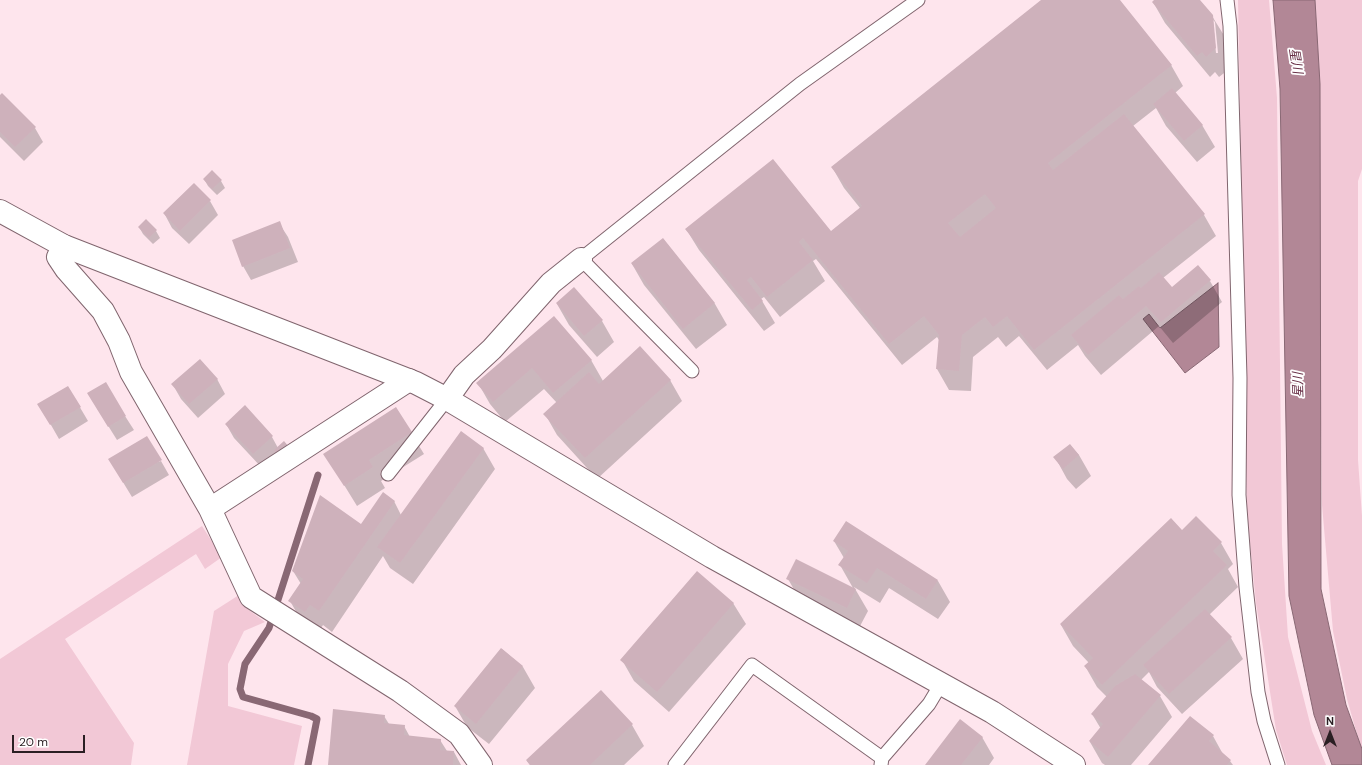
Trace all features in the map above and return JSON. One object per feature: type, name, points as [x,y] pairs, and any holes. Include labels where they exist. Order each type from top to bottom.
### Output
[{"type":"street","points":[[0,210],[64,246],[409,380],[447,399],[712,557],[992,712],[1074,765]]},
{"type":"street","points":[[64,246],[58,257],[66,269],[103,311],[119,341],[130,372],[210,509],[251,596],[400,691],[459,734],[481,765]]},
{"type":"street","points":[[447,399],[464,375],[492,349],[551,283],[581,259]]},
{"type":"street","points":[[210,509],[409,380]]},
{"type":"lane","points":[[692,371],[581,259],[800,84],[918,0]]},
{"type":"lane","points":[[1227,0],[1230,26],[1240,363],[1240,495],[1246,587],[1258,692],[1264,721],[1278,765]]},
{"type":"lane","points":[[388,474],[447,399]]},
{"type":"lane","points":[[675,765],[752,665],[882,761],[929,704],[941,684]]},
{"type":"shaded area","points":[[1238,0],[1269,0],[1277,98],[1282,544],[1288,637],[1312,731],[1326,765],[1287,765],[1276,730],[1256,603],[1247,513]]},
{"type":"shaded area","points":[[1313,0],[1362,0],[1362,169],[1358,181],[1358,460],[1362,516],[1362,752],[1347,699],[1333,631],[1322,505],[1316,25]]},
{"type":"shaded area","points":[[202,526],[222,557],[205,569],[196,554],[65,639],[134,743],[131,765],[0,765],[0,659]]},
{"type":"shaded area","points":[[239,595],[242,605],[265,622],[244,631],[228,664],[228,706],[302,726],[294,765],[187,765],[214,611]]},
{"type":"water","name":"星川","points":[[1273,0],[1315,0],[1320,84],[1321,589],[1346,705],[1362,749],[1362,765],[1332,765],[1314,715],[1289,596],[1280,89]]},
{"type":"water","points":[[1218,283],[1219,347],[1185,373],[1143,319],[1149,314],[1160,328]]},
{"type":"building","points":[[1041,0],[1120,0],[1172,65],[1048,163],[1053,170],[1124,114],[1205,214],[1034,350],[1007,316],[993,327],[985,317],[962,335],[959,371],[936,369],[939,335],[924,316],[889,344],[803,238],[799,242],[813,260],[767,297],[751,277],[747,280],[763,301],[752,310],[685,229],[773,159],[831,231],[862,206],[831,167]],"holes":[[[985,194],[996,208],[960,237],[948,223]]]},
{"type":"building","points":[[1154,0],[1200,0],[1213,15],[1216,48],[1206,57],[1202,52],[1197,56],[1152,2]]},
{"type":"building","points":[[1172,88],[1203,125],[1184,141],[1153,104]]},
{"type":"building","points":[[2,93],[36,127],[15,147],[0,132],[0,95]]},
{"type":"building","points":[[212,170],[222,180],[212,189],[203,179]]},
{"type":"building","points":[[194,183],[211,200],[180,231],[163,213]]},
{"type":"building","points":[[146,219],[157,230],[149,238],[138,227]]},
{"type":"building","points":[[280,221],[290,248],[242,267],[232,240]]},
{"type":"building","points":[[663,238],[715,303],[683,329],[631,263]]},
{"type":"building","points":[[1198,265],[1211,280],[1161,322],[1146,306],[1088,355],[1071,335],[1119,295],[1123,299],[1139,286],[1141,288],[1159,272],[1172,287]]},
{"type":"building","points":[[574,287],[603,320],[584,336],[556,303]]},
{"type":"building","points":[[554,316],[592,360],[553,393],[532,368],[493,402],[476,383]]},
{"type":"building","points":[[640,346],[671,380],[585,458],[543,414],[589,372],[599,384]]},
{"type":"building","points":[[200,359],[218,379],[189,404],[171,384]]},
{"type":"building","points":[[106,382],[126,416],[108,427],[87,393]]},
{"type":"building","points":[[68,386],[81,407],[50,425],[37,404]]},
{"type":"building","points":[[245,405],[273,436],[253,454],[225,424]]},
{"type":"building","points":[[396,407],[412,432],[369,460],[373,467],[344,486],[323,454]]},
{"type":"building","points":[[461,431],[484,448],[400,563],[377,547]]},
{"type":"building","points":[[147,436],[162,460],[123,483],[108,459]]},
{"type":"building","points":[[284,441],[289,447],[279,456],[274,450]]},
{"type":"building","points":[[1070,444],[1079,455],[1063,469],[1053,457]]},
{"type":"building","points":[[383,492],[395,501],[319,611],[310,605],[305,612],[288,601],[303,579],[292,571],[320,495],[361,524]]},
{"type":"building","points":[[1196,516],[1222,542],[1213,551],[1227,565],[1102,685],[1084,666],[1093,658],[1060,624],[1171,518],[1182,530]]},
{"type":"building","points":[[846,521],[938,580],[926,599],[877,568],[867,583],[838,565],[848,551],[833,541]]},
{"type":"building","points":[[796,559],[856,589],[847,608],[786,579]]},
{"type":"building","points":[[697,571],[734,603],[657,692],[620,660]]},
{"type":"building","points":[[1205,609],[1232,637],[1169,694],[1143,665]]},
{"type":"building","points":[[501,648],[523,666],[476,724],[454,706]]},
{"type":"building","points":[[1135,674],[1161,695],[1108,757],[1089,741],[1103,724],[1091,714],[1115,686]]},
{"type":"building","points":[[601,690],[633,724],[590,765],[530,765],[526,760]]},
{"type":"building","points":[[333,709],[385,715],[384,723],[405,725],[404,735],[441,739],[440,750],[454,751],[453,765],[328,765]]},
{"type":"building","points":[[1190,716],[1214,735],[1209,741],[1231,760],[1227,765],[1148,765]]},
{"type":"building","points":[[960,719],[983,737],[961,765],[925,765]]},
{"type":"waterway","points":[[308,765],[317,719],[243,697],[240,689],[245,664],[269,628],[318,475]]}]
